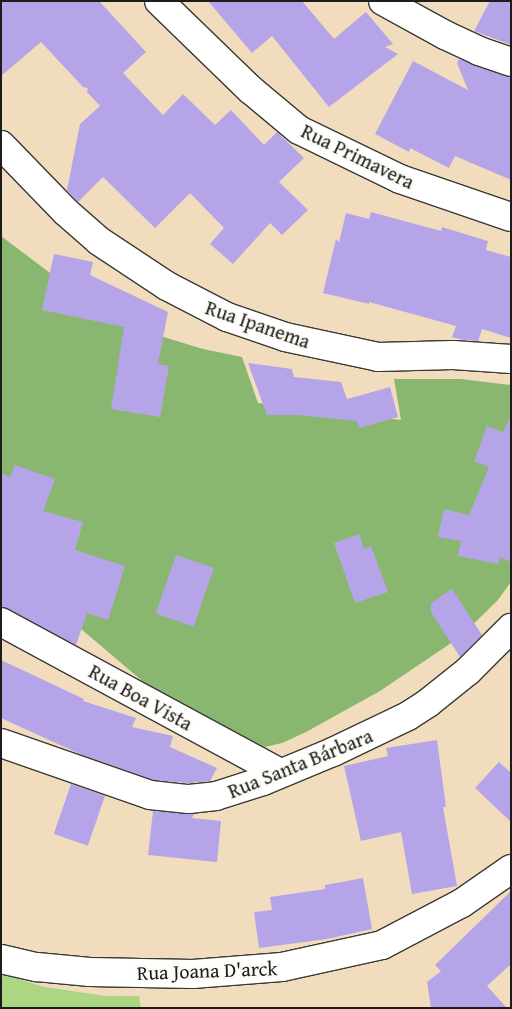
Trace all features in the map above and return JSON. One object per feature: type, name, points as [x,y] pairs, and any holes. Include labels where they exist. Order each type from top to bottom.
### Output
[{"type":"street","name":"Rua Primavera","points":[[159,1],[251,90],[299,130],[400,179],[511,217]]},
{"type":"street","points":[[383,1],[445,35],[479,51],[511,62]]},
{"type":"street","name":"Rua Ipanema","points":[[1,145],[66,212],[99,241],[167,286],[227,317],[285,337],[378,357],[453,355],[511,360]]},
{"type":"street","name":"Rua Boa Vista","points":[[1,622],[280,773]]},
{"type":"street","name":"Rua Santa Bárbara","points":[[1,743],[135,790],[164,797],[189,799],[216,796],[249,786],[377,732],[428,703],[485,656],[511,628]]},
{"type":"street","name":"Rua Joana D'arck","points":[[1,959],[61,970],[125,973],[228,973],[282,967],[382,945],[462,903],[511,869]]},
{"type":"green space","points":[[1,236],[66,285],[144,331],[203,349],[242,357],[258,403],[401,420],[394,379],[461,379],[511,385],[511,582],[497,601],[460,637],[380,691],[306,732],[282,743],[265,747],[153,690],[74,623],[1,579]]},
{"type":"green space","points":[[1,974],[45,987],[106,996],[139,996],[141,1008],[1,1008]]},
{"type":"building","points":[[1,1],[99,1],[146,52],[123,73],[163,115],[183,94],[215,125],[231,110],[264,145],[277,132],[304,158],[279,182],[308,210],[282,235],[270,223],[233,264],[210,244],[224,228],[190,193],[155,228],[103,177],[78,202],[67,190],[80,124],[100,106],[87,92],[88,88],[83,87],[41,42],[1,76]]},
{"type":"building","points":[[208,1],[302,1],[334,39],[366,12],[393,44],[385,47],[398,54],[329,107],[272,36],[252,53]]},
{"type":"building","points":[[490,1],[511,1],[511,45],[474,31]]},
{"type":"building","points":[[459,59],[511,77],[511,180],[455,156],[449,168],[410,148],[409,152],[375,134],[413,61],[468,90],[457,63]]},
{"type":"building","points":[[371,212],[441,231],[442,227],[488,241],[486,250],[511,257],[511,338],[482,329],[478,341],[464,340],[452,337],[456,326],[369,302],[369,304],[323,293],[336,239],[339,242],[346,213],[369,219]]},
{"type":"building","points":[[54,254],[93,262],[90,275],[168,312],[158,364],[169,366],[160,417],[111,409],[124,327],[42,310]]},
{"type":"building","points":[[248,363],[292,369],[294,377],[341,382],[347,399],[390,387],[398,417],[359,428],[357,421],[297,415],[267,415]]},
{"type":"building","points":[[511,416],[511,562],[500,557],[498,564],[458,556],[461,541],[438,537],[444,509],[469,515],[489,467],[474,461],[487,426],[503,432]]},
{"type":"building","points":[[15,465],[55,479],[43,511],[83,522],[75,550],[125,566],[108,620],[87,613],[76,645],[1,606],[1,473],[10,477]]},
{"type":"building","points":[[359,534],[364,549],[371,546],[388,592],[355,603],[334,543]]},
{"type":"building","points":[[176,555],[214,568],[194,627],[156,614]]},
{"type":"building","points":[[452,589],[482,635],[460,657],[431,612],[431,603]]},
{"type":"building","points":[[1,660],[84,699],[83,701],[136,718],[132,727],[173,736],[170,747],[217,768],[210,781],[189,783],[153,780],[82,755],[1,718]]},
{"type":"building","points":[[437,740],[446,807],[443,807],[457,886],[412,894],[401,832],[361,841],[344,766],[388,756],[386,748]]},
{"type":"building","points":[[499,762],[511,773],[511,822],[475,788]]},
{"type":"building","points":[[71,784],[105,796],[88,846],[54,834]]},
{"type":"building","points":[[153,811],[194,814],[192,818],[221,821],[217,862],[148,855]]},
{"type":"building","points":[[363,878],[372,929],[327,939],[259,948],[254,912],[272,910],[270,897],[325,889],[325,885]]},
{"type":"building","points":[[511,891],[511,964],[487,986],[507,1008],[431,1008],[427,982],[441,971],[435,965]]}]
